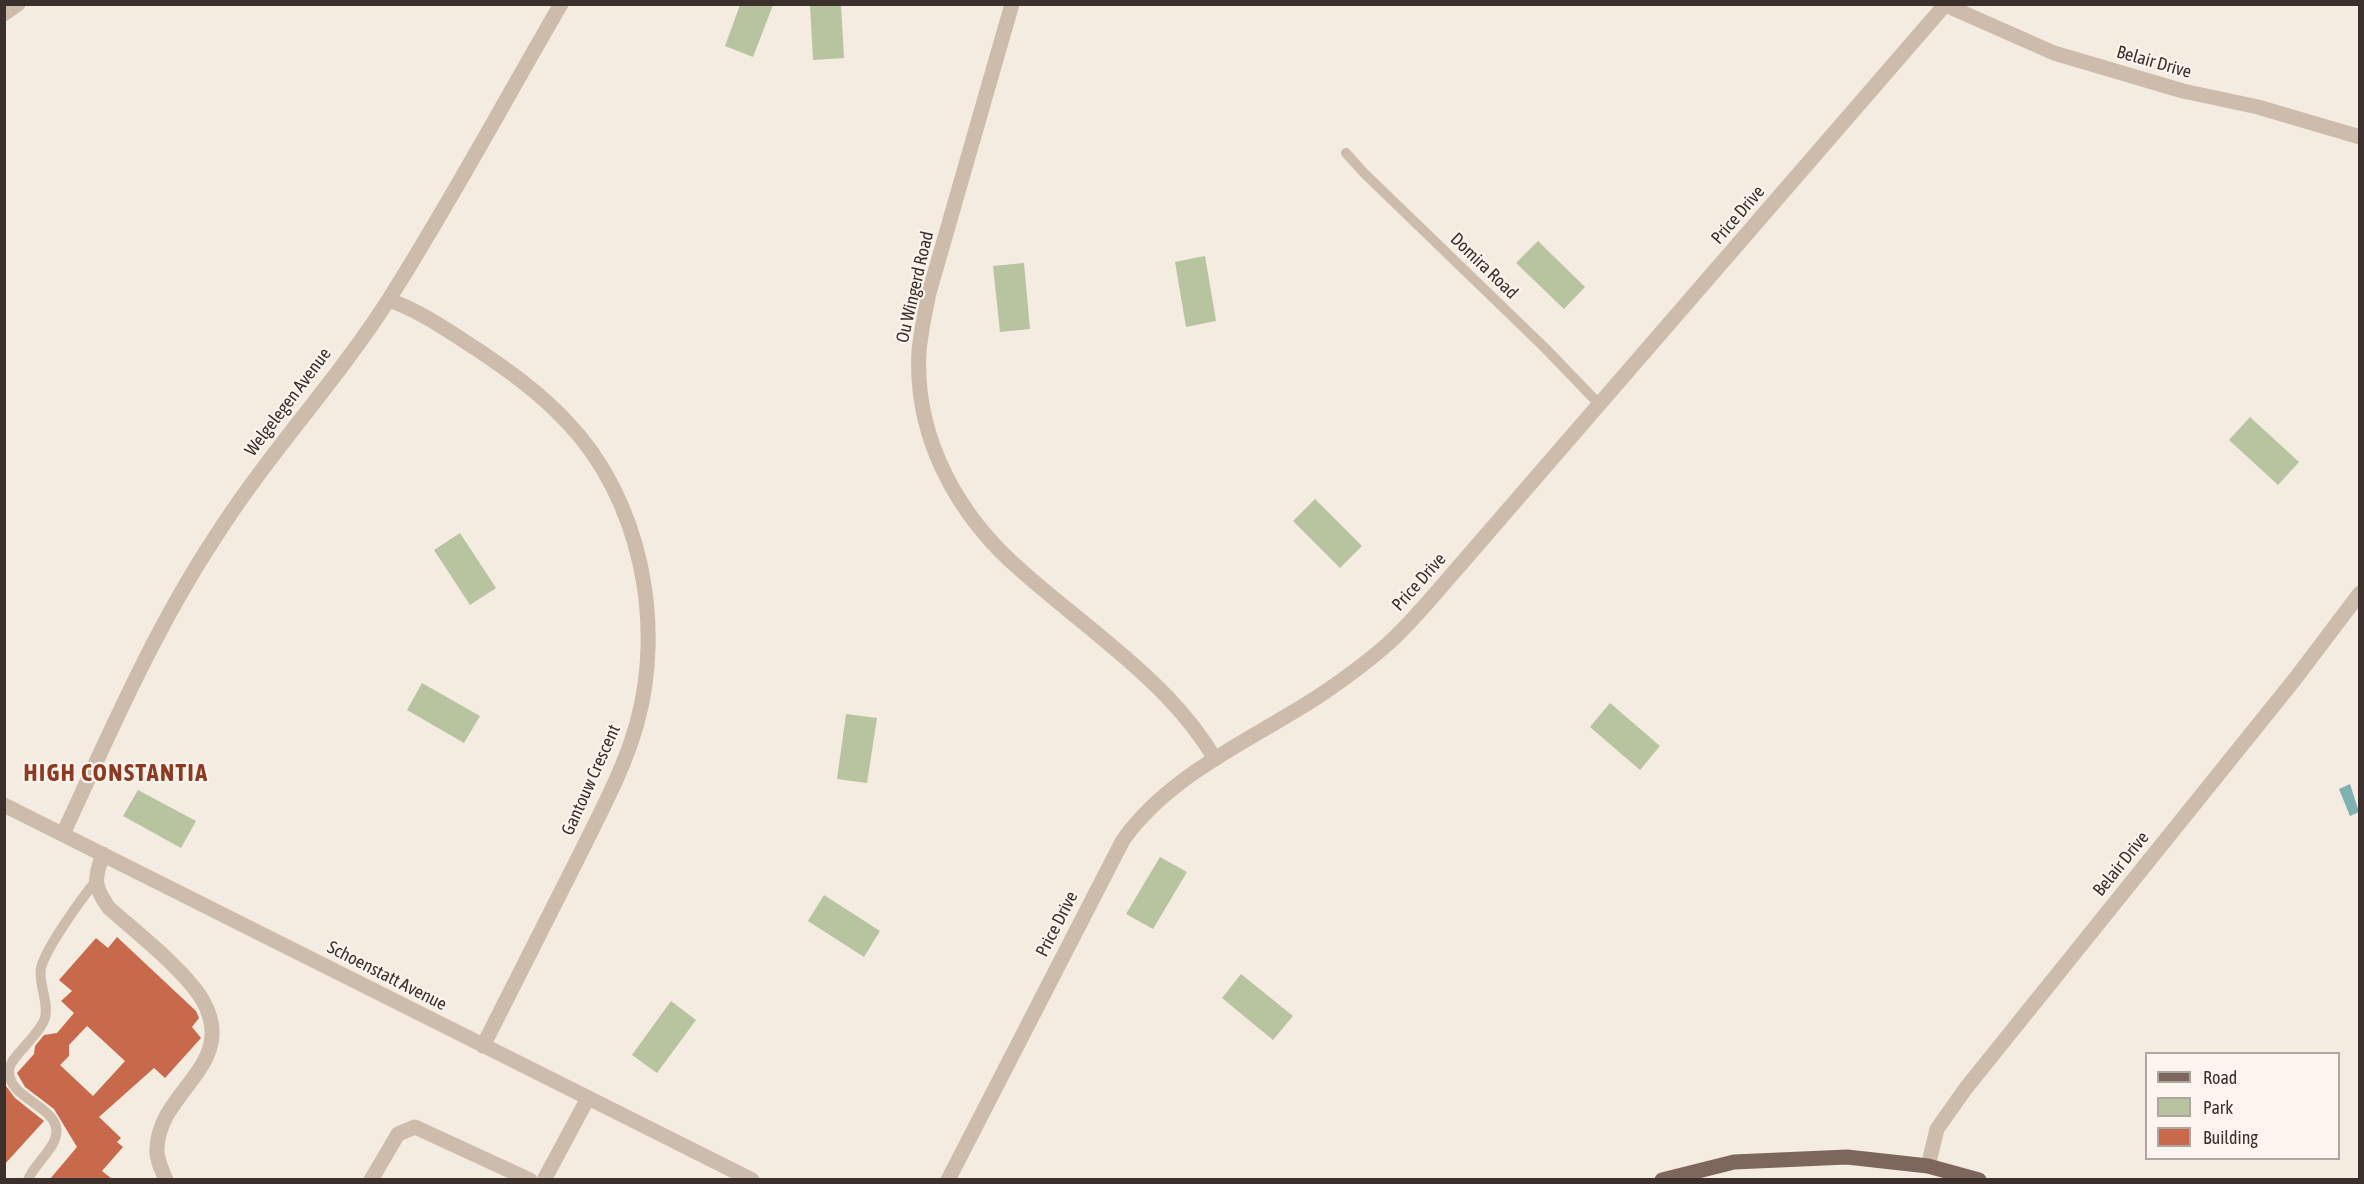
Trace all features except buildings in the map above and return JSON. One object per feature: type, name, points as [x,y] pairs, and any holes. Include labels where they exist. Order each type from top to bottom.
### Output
[{"type":"main road","points":[[1662,1179],[1734,1162],[1847,1157],[1928,1166],[1974,1179]]},
{"type":"street","points":[[4,14],[18,4]]},
{"type":"street","name":"Welgelegen Avenue","points":[[63,834],[179,597],[213,539],[271,455],[388,300],[561,4]]},
{"type":"street","name":"Ou Wingerd Road","points":[[1012,4],[929,293],[923,324],[919,353],[920,382],[929,438],[938,463],[982,531],[1022,572],[1136,666],[1165,694],[1194,726],[1215,759]]},
{"type":"street","name":"Price Drive","points":[[948,1179],[1123,840],[1144,813],[1215,759],[1324,693],[1390,642],[1454,572],[1944,5]]},
{"type":"street","name":"Belair Drive","points":[[1944,5],[2015,38],[2054,53],[2183,91],[2258,106],[2360,137]]},
{"type":"street","name":"Gantouw Crescent","points":[[388,300],[410,307],[518,377],[568,423],[590,449],[619,502],[639,560],[645,594],[647,659],[637,722],[626,756],[483,1046]]},
{"type":"street","name":"Belair Drive","points":[[1928,1166],[1937,1129],[1966,1088],[2295,679],[2360,593]]},
{"type":"street","name":"Schoenstatt Avenue","points":[[4,804],[752,1179]]},
{"type":"street","points":[[103,854],[95,882],[99,895],[109,908],[160,954],[203,1000],[212,1023],[214,1038],[206,1061],[168,1113],[160,1131],[157,1149],[166,1179]]},
{"type":"street","points":[[544,1179],[588,1098]]},
{"type":"street","points":[[371,1179],[398,1134],[415,1127],[530,1179]]},
{"type":"lane","name":"Domira Road","points":[[1346,153],[1599,404]]},
{"type":"lane","points":[[28,1179],[54,1142],[57,1132],[48,1114],[14,1086],[10,1077],[10,1063],[34,1038],[45,1017],[41,978],[43,962],[95,882]]},
{"type":"green space","points":[[740,5],[773,5],[753,57],[725,46]]},
{"type":"green space","points":[[810,5],[841,5],[844,58],[813,60]]},
{"type":"green space","points":[[1538,241],[1585,287],[1564,309],[1516,263]]},
{"type":"green space","points":[[1205,256],[1216,321],[1186,327],[1175,262]]},
{"type":"green space","points":[[1024,263],[1030,329],[1000,332],[993,266]]},
{"type":"green space","points":[[2250,417],[2299,462],[2278,485],[2229,440]]},
{"type":"green space","points":[[1315,499],[1362,546],[1340,568],[1293,521]]},
{"type":"green space","points":[[460,533],[496,588],[470,605],[434,550]]},
{"type":"green space","points":[[422,683],[480,716],[464,743],[407,710]]},
{"type":"green space","points":[[1610,703],[1660,746],[1640,770],[1590,727]]},
{"type":"green space","points":[[846,714],[877,718],[867,783],[837,779]]},
{"type":"green space","points":[[138,790],[196,821],[181,848],[123,816]]},
{"type":"green space","points":[[1160,857],[1187,872],[1153,929],[1126,914]]},
{"type":"green space","points":[[824,895],[880,931],[864,957],[808,921]]},
{"type":"green space","points":[[1241,974],[1293,1016],[1273,1040],[1222,998]]},
{"type":"green space","points":[[671,1001],[696,1020],[657,1073],[632,1055]]},
{"type":"water","points":[[2350,784],[2359,812],[2350,816],[2339,789]]},
{"type":"district","name":"HIGH CONSTANTIA","points":[[116,773]]}]
